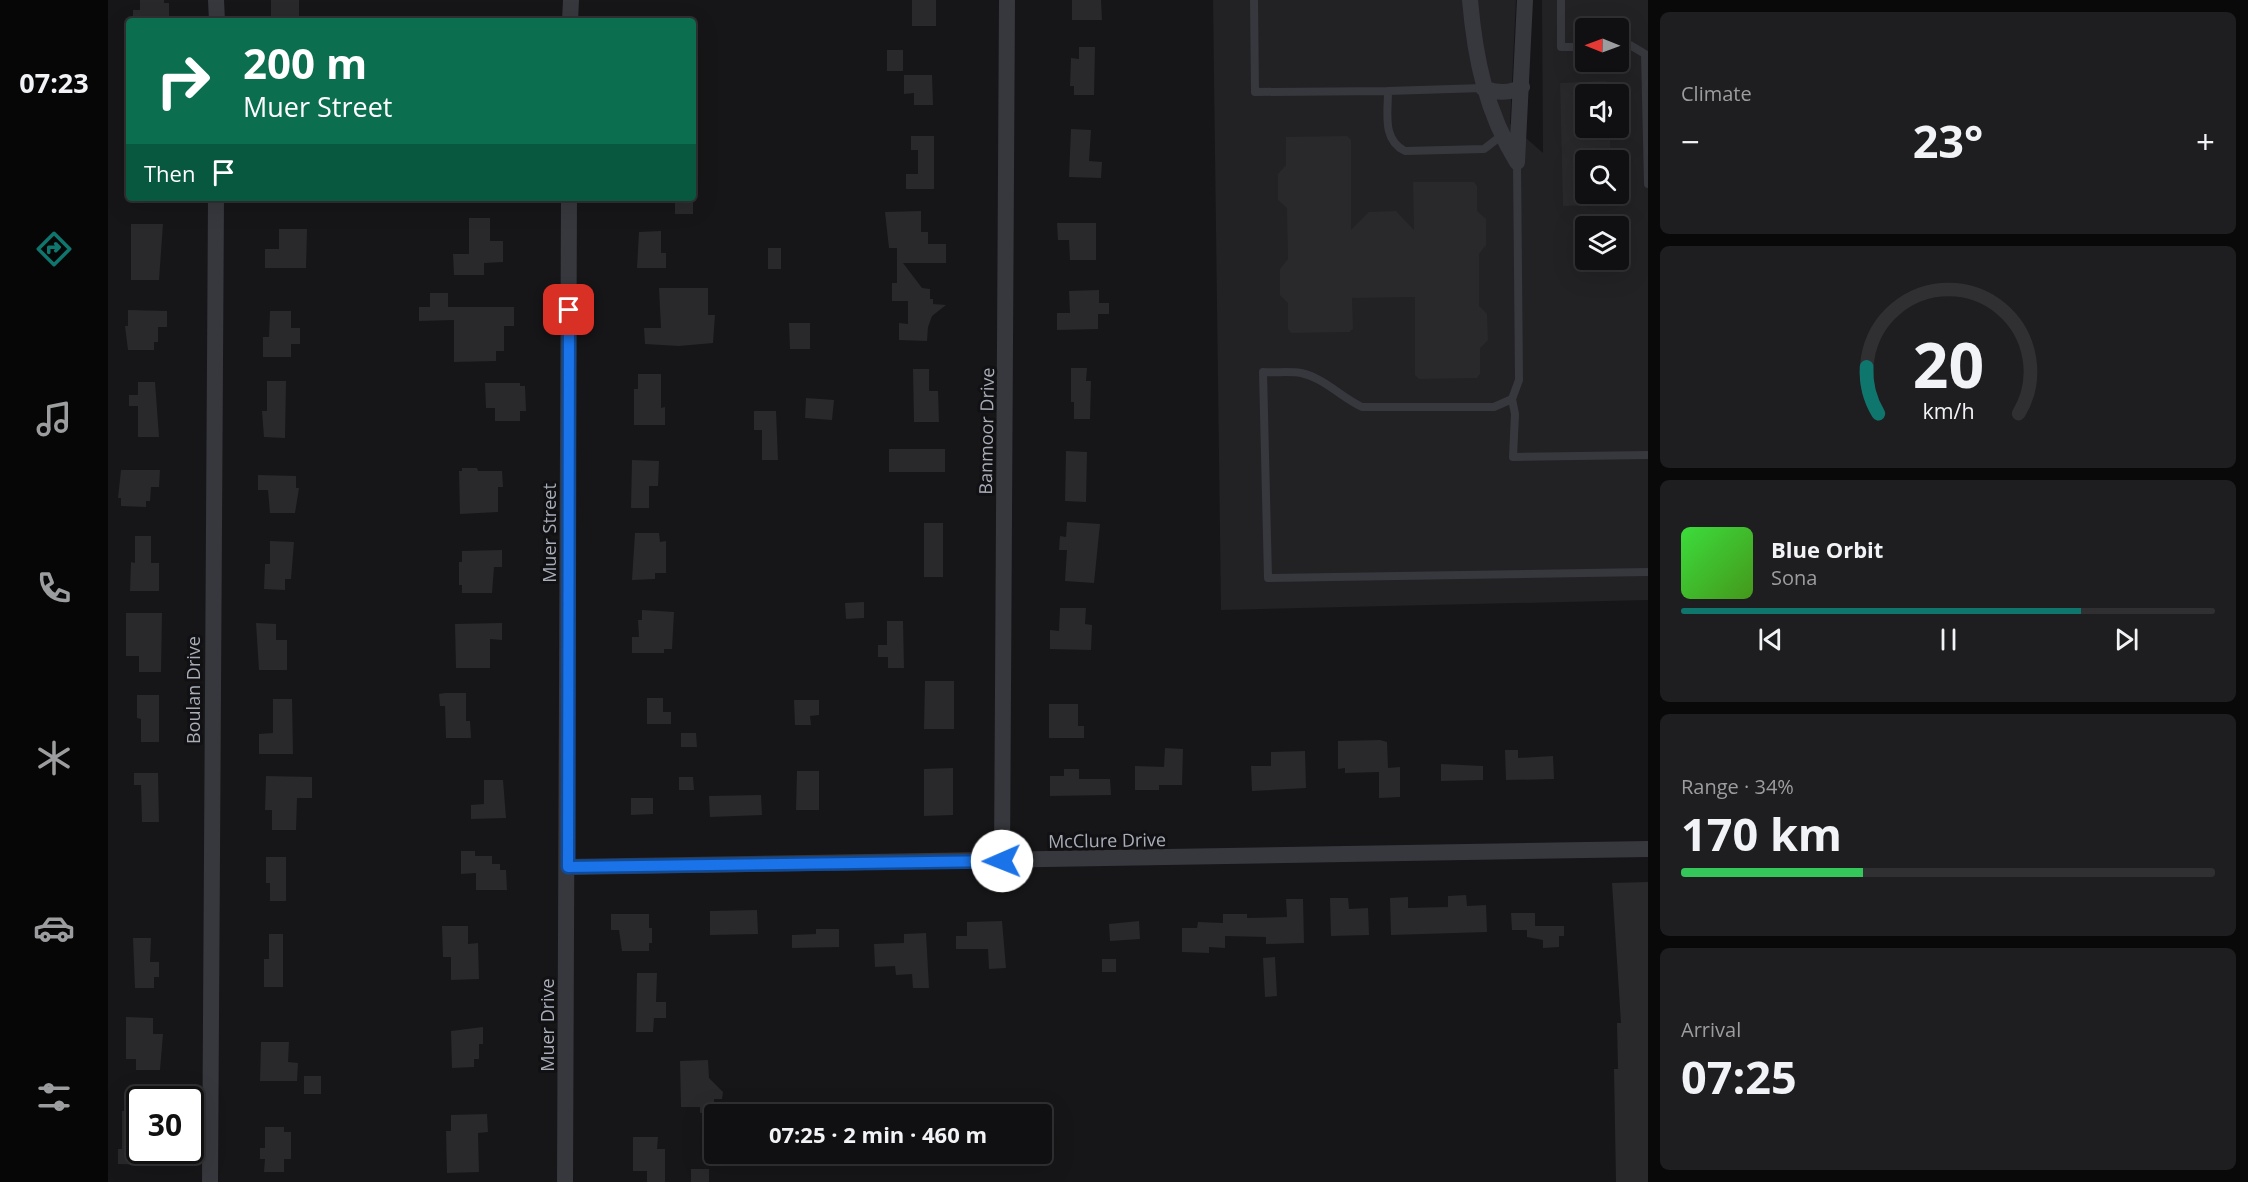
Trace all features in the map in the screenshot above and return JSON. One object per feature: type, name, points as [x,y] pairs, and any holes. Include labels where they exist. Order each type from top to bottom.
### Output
[{"type":"street","points":[[216,0],[217,18]]},
{"type":"street","points":[[570,18],[571,0]]},
{"type":"street","name":"Banmoor Drive","points":[[1002,861],[1007,0]]},
{"type":"street","points":[[1470,0],[1483,88],[1501,136],[1517,162]]},
{"type":"street","points":[[1517,162],[1525,0]]},
{"type":"street","points":[[1483,88],[1496,92],[1514,92],[1522,87]]},
{"type":"street","name":"Boulan Drive","points":[[210,1182],[216,201]]},
{"type":"street","name":"Muer Street","points":[[568,867],[569,201]]},
{"type":"street","name":"McClure Drive","points":[[568,867],[1648,849]]},
{"type":"street","name":"Muer Drive","points":[[565,1182],[568,867]]},
{"type":"lane","points":[[1254,0],[1255,92],[1483,88]]},
{"type":"lane","points":[[1561,0],[1561,47],[1575,47]]},
{"type":"lane","points":[[1629,45],[1645,54],[1648,184]]},
{"type":"lane","points":[[1388,91],[1388,130],[1396,147],[1405,151],[1484,149],[1501,136]]},
{"type":"lane","points":[[1517,162],[1519,380],[1512,399],[1515,414],[1513,458],[1648,455]]},
{"type":"lane","points":[[1512,399],[1494,407],[1362,407],[1345,399],[1331,387],[1301,373],[1263,372],[1268,578],[1648,572]]},
{"type":"shaded area","points":[[1213,0],[1516,0],[1510,124],[1543,153],[1542,0],[1648,0],[1648,600],[1221,610]]},
{"type":"building","points":[[140,0],[164,0],[164,3],[169,3],[169,18],[133,18],[133,10],[140,10]]},
{"type":"building","points":[[271,0],[299,0],[299,18],[271,18]]},
{"type":"building","points":[[912,0],[936,0],[936,26],[912,26]]},
{"type":"building","points":[[1072,0],[1101,0],[1102,20],[1072,20]]},
{"type":"building","points":[[1079,47],[1095,47],[1094,95],[1074,95],[1074,86],[1070,86],[1071,58],[1079,59]]},
{"type":"building","points":[[887,50],[903,50],[903,71],[887,71]]},
{"type":"building","points":[[904,75],[932,75],[933,105],[914,105],[914,93],[904,94]]},
{"type":"building","points":[[1606,81],[1606,84],[1575,84],[1575,138],[1621,138],[1621,140],[1610,140],[1610,150],[1575,150],[1575,204],[1611,205],[1563,206],[1560,83]]},
{"type":"building","points":[[1071,129],[1091,130],[1089,161],[1102,162],[1101,178],[1069,177]]},
{"type":"building","points":[[911,136],[934,136],[934,189],[906,189],[906,174],[918,174],[918,150],[911,150]]},
{"type":"building","points":[[1347,136],[1351,140],[1351,230],[1369,212],[1396,211],[1414,230],[1413,182],[1474,182],[1477,186],[1477,211],[1486,219],[1486,245],[1479,254],[1479,306],[1487,314],[1488,340],[1480,348],[1480,374],[1477,378],[1419,379],[1415,375],[1415,297],[1352,298],[1353,329],[1349,332],[1291,333],[1288,329],[1288,303],[1280,295],[1280,269],[1288,259],[1287,208],[1278,200],[1278,174],[1286,165],[1286,137]]},
{"type":"building","points":[[675,201],[693,201],[693,214],[675,214]]},
{"type":"building","points":[[921,211],[921,232],[928,232],[928,244],[946,244],[946,263],[903,263],[922,288],[930,289],[930,299],[933,299],[933,304],[946,305],[932,316],[927,341],[899,340],[899,323],[908,324],[908,301],[892,301],[892,283],[897,283],[897,248],[889,248],[885,212]]},
{"type":"building","points":[[469,218],[490,218],[490,241],[503,241],[503,262],[484,263],[484,275],[454,275],[453,254],[469,254]]},
{"type":"building","points":[[1057,223],[1096,223],[1096,260],[1070,260],[1069,240],[1058,240]]},
{"type":"building","points":[[131,224],[163,224],[159,280],[131,280]]},
{"type":"building","points":[[279,229],[307,229],[306,268],[265,268],[265,249],[279,249]]},
{"type":"building","points":[[661,231],[661,253],[666,253],[666,268],[637,268],[639,232]]},
{"type":"building","points":[[768,248],[781,248],[781,269],[768,269]]},
{"type":"building","points":[[659,288],[708,288],[708,315],[715,315],[713,343],[679,346],[645,344],[644,328],[661,328]]},
{"type":"building","points":[[1099,290],[1099,303],[1109,303],[1109,314],[1098,314],[1098,329],[1057,330],[1057,313],[1070,313],[1069,291]]},
{"type":"building","points":[[430,293],[448,293],[448,307],[514,307],[514,326],[504,326],[504,351],[496,351],[496,361],[454,362],[454,320],[419,321],[419,307],[430,307]]},
{"type":"building","points":[[128,310],[167,311],[167,327],[158,327],[158,342],[154,342],[154,350],[128,350],[125,326],[128,326]]},
{"type":"building","points":[[270,311],[291,311],[291,328],[300,328],[300,344],[291,344],[291,357],[263,357],[263,337],[269,337]]},
{"type":"building","points":[[789,323],[810,323],[810,349],[790,349]]},
{"type":"building","points":[[1071,368],[1087,368],[1086,381],[1091,381],[1090,419],[1074,419],[1074,402],[1071,402]]},
{"type":"building","points":[[913,369],[929,369],[929,391],[938,391],[939,422],[914,422]]},
{"type":"building","points":[[638,374],[661,374],[661,408],[665,407],[665,425],[634,425],[634,389],[638,389]]},
{"type":"building","points":[[267,381],[286,381],[285,438],[264,437],[262,411],[267,411]]},
{"type":"building","points":[[138,382],[155,382],[159,437],[138,437],[138,406],[129,406],[129,395],[138,395]]},
{"type":"building","points":[[485,383],[520,383],[520,386],[525,386],[526,411],[520,411],[520,421],[495,421],[495,408],[486,408]]},
{"type":"building","points":[[806,398],[834,400],[832,420],[805,418]]},
{"type":"building","points":[[754,411],[776,411],[778,460],[762,460],[762,430],[754,430]]},
{"type":"building","points":[[889,449],[945,449],[945,472],[889,472]]},
{"type":"building","points":[[1066,451],[1087,452],[1086,502],[1065,501]]},
{"type":"building","points":[[632,460],[659,461],[658,486],[649,486],[649,508],[631,508]]},
{"type":"building","points":[[462,468],[502,471],[503,487],[498,487],[498,512],[460,514],[459,471],[462,471]]},
{"type":"building","points":[[121,470],[160,470],[159,487],[151,487],[150,501],[146,501],[146,507],[121,506],[121,498],[118,498]]},
{"type":"building","points":[[258,475],[296,476],[296,488],[299,488],[295,513],[270,513],[268,490],[258,490]]},
{"type":"building","points":[[1067,522],[1100,524],[1094,583],[1065,581],[1067,550],[1059,550],[1060,536],[1066,537]]},
{"type":"building","points":[[924,523],[943,523],[943,577],[924,577]]},
{"type":"building","points":[[635,533],[659,533],[660,542],[666,541],[666,573],[655,573],[655,579],[632,580]]},
{"type":"building","points":[[135,536],[151,536],[151,563],[159,563],[159,591],[130,591],[131,562],[135,563]]},
{"type":"building","points":[[270,541],[294,542],[291,579],[285,579],[285,590],[264,589],[265,564],[270,564]]},
{"type":"building","points":[[502,550],[502,567],[494,567],[492,593],[462,593],[462,585],[459,585],[459,562],[462,562],[462,551]]},
{"type":"building","points":[[864,602],[864,618],[846,619],[845,603]]},
{"type":"building","points":[[1060,608],[1086,608],[1085,624],[1092,625],[1091,650],[1050,649],[1050,630],[1059,631]]},
{"type":"building","points":[[642,610],[674,612],[672,649],[664,649],[664,653],[632,653],[632,637],[639,637],[638,620],[642,620]]},
{"type":"building","points":[[126,613],[162,613],[161,672],[139,672],[139,656],[126,656]]},
{"type":"building","points":[[887,621],[903,621],[904,668],[888,668],[888,657],[878,657],[878,645],[887,645]]},
{"type":"building","points":[[256,623],[276,624],[276,640],[287,640],[287,670],[259,670]]},
{"type":"building","points":[[502,623],[502,640],[490,639],[490,668],[456,668],[455,624]]},
{"type":"building","points":[[925,681],[954,681],[954,729],[924,729]]},
{"type":"building","points":[[466,693],[466,721],[470,721],[471,738],[446,738],[445,706],[440,706],[439,694]]},
{"type":"building","points":[[137,695],[159,695],[159,742],[141,742],[141,719],[137,718]]},
{"type":"building","points":[[647,698],[663,698],[663,712],[671,712],[671,724],[647,724]]},
{"type":"building","points":[[273,699],[292,699],[293,754],[259,754],[259,734],[273,733]]},
{"type":"building","points":[[794,700],[819,700],[819,715],[810,716],[811,725],[795,725]]},
{"type":"building","points":[[1049,704],[1078,704],[1078,726],[1084,726],[1084,738],[1049,738]]},
{"type":"building","points":[[681,733],[696,733],[697,747],[681,747]]},
{"type":"building","points":[[1380,740],[1387,742],[1388,768],[1400,767],[1400,797],[1379,798],[1379,772],[1345,773],[1345,768],[1338,769],[1338,741]]},
{"type":"building","points":[[1165,748],[1183,749],[1182,785],[1159,785],[1159,790],[1135,790],[1135,766],[1164,767]]},
{"type":"building","points":[[1505,750],[1518,750],[1518,758],[1553,756],[1554,779],[1506,780]]},
{"type":"building","points":[[1305,751],[1306,788],[1252,791],[1251,766],[1271,766],[1271,752]]},
{"type":"building","points":[[1441,764],[1483,766],[1483,780],[1441,781]]},
{"type":"building","points":[[953,768],[953,815],[924,816],[924,769]]},
{"type":"building","points":[[1064,769],[1079,769],[1079,779],[1110,779],[1111,795],[1050,796],[1050,776],[1064,776]]},
{"type":"building","points":[[797,771],[819,771],[819,810],[796,810]]},
{"type":"building","points":[[134,773],[158,773],[159,822],[142,822],[141,785],[134,785]]},
{"type":"building","points":[[266,776],[312,777],[312,798],[297,798],[296,830],[272,830],[272,810],[265,810]]},
{"type":"building","points":[[679,777],[693,777],[694,790],[679,790]]},
{"type":"building","points":[[484,780],[503,780],[506,818],[471,819],[471,805],[484,804]]},
{"type":"building","points":[[761,795],[762,815],[710,817],[709,796]]},
{"type":"building","points":[[631,798],[653,798],[653,814],[631,815]]},
{"type":"building","points":[[461,851],[475,851],[475,856],[492,856],[492,864],[500,864],[500,870],[506,870],[507,890],[476,890],[476,873],[461,874]]},
{"type":"building","points":[[266,857],[286,857],[286,901],[270,901],[270,883],[266,883]]},
{"type":"building","points":[[1648,882],[1648,1182],[1616,1182],[1614,1069],[1618,1069],[1617,1023],[1621,1023],[1612,883]]},
{"type":"building","points":[[1466,895],[1467,906],[1486,905],[1487,932],[1391,935],[1390,898],[1408,897],[1408,908],[1448,907],[1448,896]]},
{"type":"building","points":[[1330,898],[1348,898],[1349,909],[1368,908],[1369,935],[1331,936]]},
{"type":"building","points":[[1286,899],[1303,899],[1304,943],[1266,944],[1266,937],[1225,936],[1225,948],[1209,947],[1209,953],[1182,952],[1182,928],[1197,928],[1198,922],[1223,923],[1223,914],[1247,914],[1247,918],[1287,917]]},
{"type":"building","points":[[757,910],[758,934],[710,935],[710,911]]},
{"type":"building","points":[[1511,913],[1535,913],[1535,926],[1564,926],[1564,936],[1559,936],[1559,947],[1543,948],[1543,940],[1527,937],[1527,930],[1512,930]]},
{"type":"building","points":[[611,914],[649,914],[652,943],[649,943],[649,951],[622,951],[619,930],[611,930]]},
{"type":"building","points":[[1002,921],[1006,968],[989,969],[988,949],[956,949],[956,936],[967,936],[967,922]]},
{"type":"building","points":[[1139,921],[1140,939],[1110,941],[1109,924]]},
{"type":"building","points":[[442,926],[468,926],[468,944],[478,943],[479,979],[451,980],[451,957],[443,957]]},
{"type":"building","points":[[816,929],[839,929],[839,947],[792,948],[792,935],[816,934]]},
{"type":"building","points":[[926,933],[929,988],[913,988],[912,974],[896,975],[895,966],[875,967],[874,944],[904,943],[904,934]]},
{"type":"building","points":[[269,934],[283,934],[283,987],[264,987],[264,959],[269,959]]},
{"type":"building","points":[[133,938],[151,938],[150,962],[159,962],[159,977],[154,977],[154,988],[135,988]]},
{"type":"building","points":[[1275,957],[1277,996],[1265,997],[1263,958]]},
{"type":"building","points":[[1102,959],[1116,959],[1116,972],[1102,972]]},
{"type":"building","points":[[637,973],[657,973],[656,1002],[666,1002],[666,1018],[654,1018],[653,1032],[636,1032]]},
{"type":"building","points":[[126,1017],[153,1018],[153,1034],[163,1034],[160,1070],[136,1070],[136,1059],[126,1059]]},
{"type":"building","points":[[483,1027],[483,1044],[479,1044],[479,1059],[474,1059],[474,1067],[452,1068],[451,1031]]},
{"type":"building","points":[[261,1042],[289,1042],[288,1062],[298,1063],[297,1081],[260,1081]]},
{"type":"building","points":[[708,1060],[709,1078],[723,1092],[722,1099],[714,1099],[714,1104],[704,1104],[704,1113],[700,1113],[700,1107],[681,1107],[680,1061]]},
{"type":"building","points":[[304,1076],[321,1076],[321,1094],[304,1094]]},
{"type":"building","points":[[122,1111],[126,1111],[126,1164],[152,1165],[118,1164],[118,1149],[122,1149]]},
{"type":"building","points":[[487,1114],[488,1132],[478,1133],[479,1172],[447,1173],[446,1131],[451,1131],[451,1115]]},
{"type":"building","points":[[265,1127],[284,1127],[284,1132],[291,1132],[291,1159],[284,1159],[284,1172],[264,1172],[265,1159],[260,1159],[260,1148],[265,1148]]},
{"type":"building","points":[[633,1137],[658,1137],[657,1149],[665,1149],[665,1182],[647,1182],[647,1171],[633,1171]]},
{"type":"building","points":[[691,1169],[709,1169],[709,1182],[691,1182]]},
{"type":"route","points":[[569,310],[568,867],[1002,861]]}]
